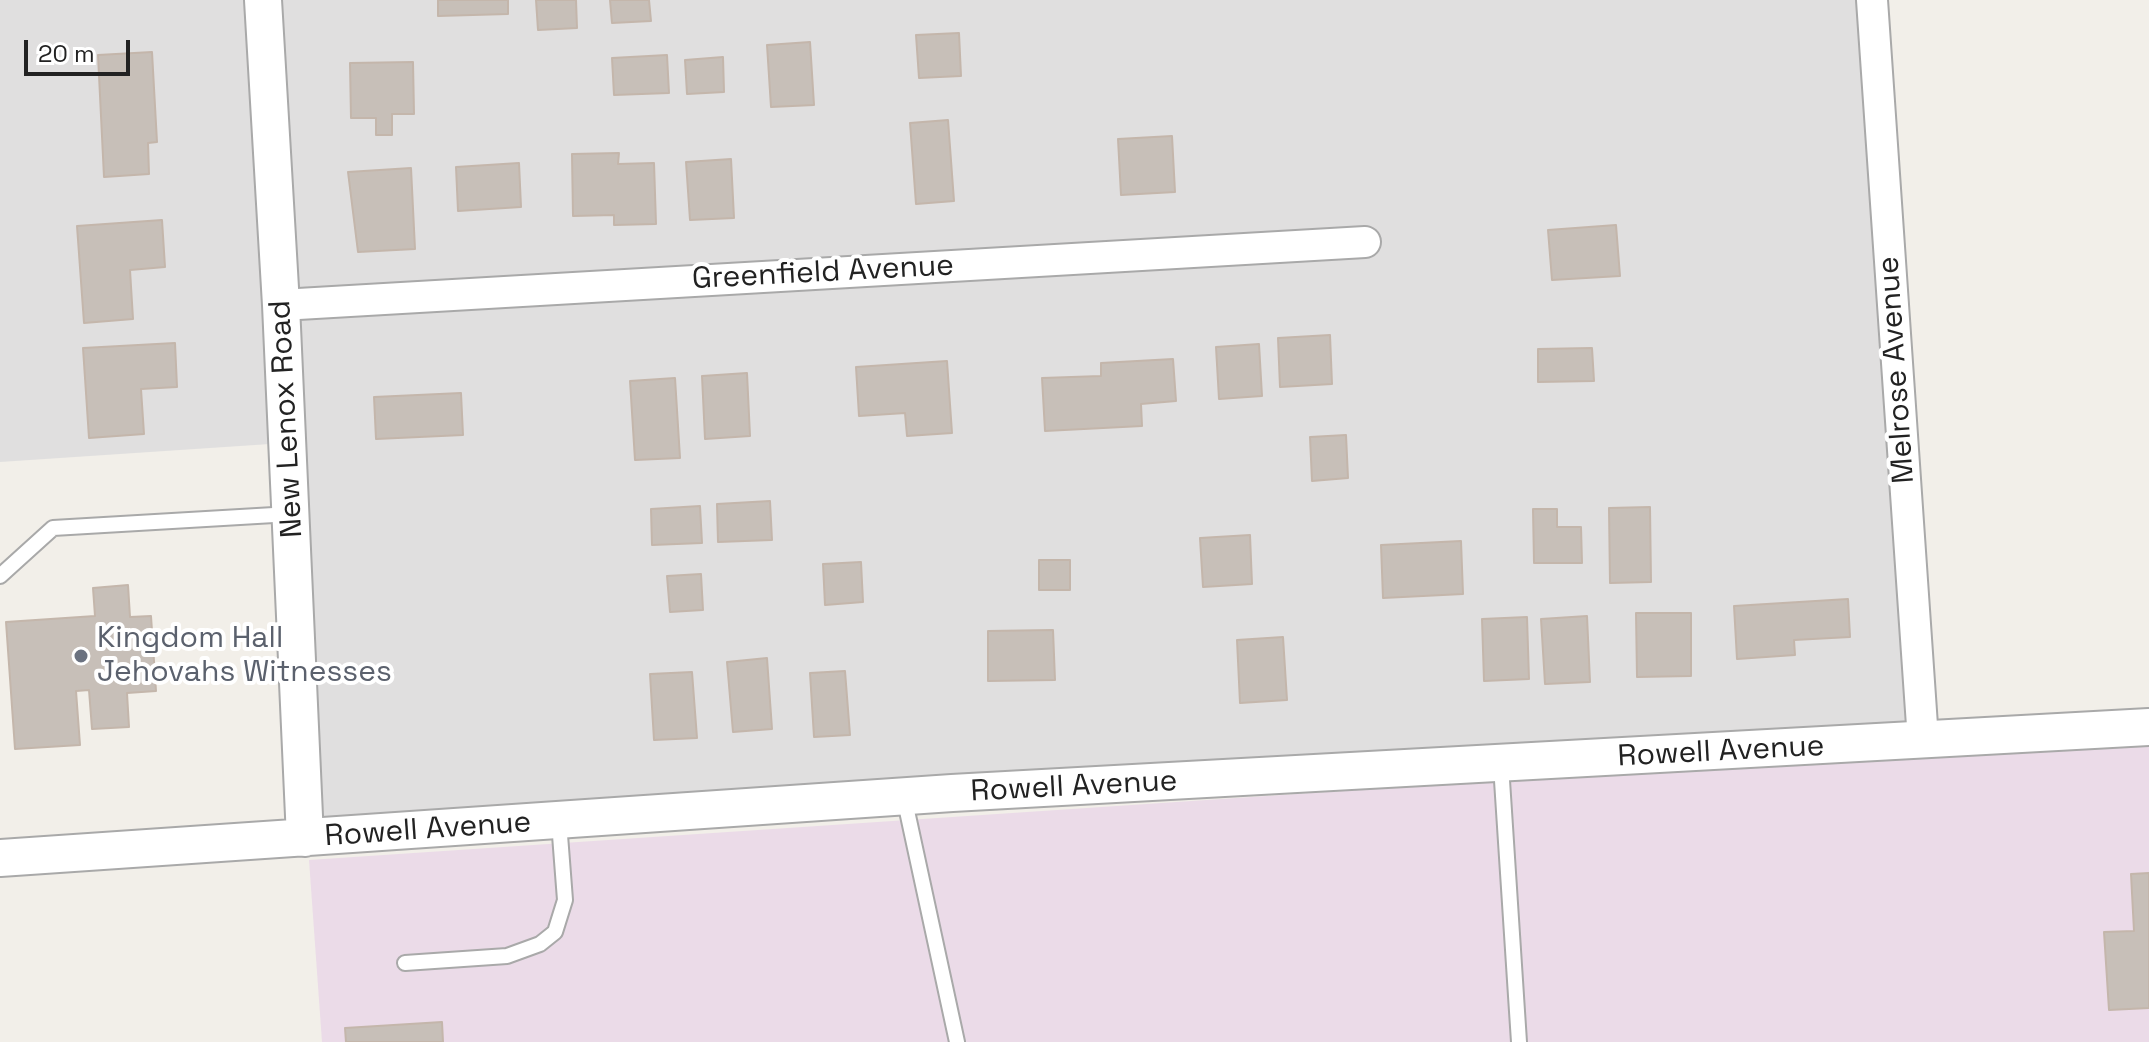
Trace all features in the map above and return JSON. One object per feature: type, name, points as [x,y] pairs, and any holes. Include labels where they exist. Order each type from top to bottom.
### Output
[{"type":"street","name":"New Lenox Road","points":[[263,0],[281,305],[305,838]]},
{"type":"street","name":"Melrose Avenue","points":[[1872,0],[1923,740]]},
{"type":"street","name":"Greenfield Avenue","points":[[281,305],[1365,242]]},
{"type":"street","name":"Rowell Avenue","points":[[0,858],[904,797],[2149,727]]},
{"type":"lane","points":[[0,576],[53,528],[291,514]]},
{"type":"lane","points":[[1501,765],[1519,1042]]},
{"type":"lane","points":[[904,797],[957,1042]]},
{"type":"lane","points":[[405,963],[507,956],[540,944],[555,932],[565,900],[559,822]]},
{"type":"shaded area","points":[[0,0],[245,0],[270,444],[0,462]]},
{"type":"shaded area","points":[[267,0],[1861,0],[1908,725],[311,821]]},
{"type":"shaded area","points":[[2149,737],[2149,1042],[322,1042],[309,860]]},
{"type":"building","points":[[438,0],[508,0],[508,14],[438,16]]},
{"type":"building","points":[[536,0],[576,0],[577,28],[538,30]]},
{"type":"building","points":[[610,0],[649,0],[651,21],[612,23]]},
{"type":"building","points":[[959,33],[961,76],[919,78],[916,35]]},
{"type":"building","points":[[810,42],[814,105],[771,107],[767,45]]},
{"type":"building","points":[[152,52],[157,142],[148,143],[149,174],[104,177],[98,55]]},
{"type":"building","points":[[667,55],[669,93],[614,95],[612,58]]},
{"type":"building","points":[[723,57],[724,92],[687,94],[685,60]]},
{"type":"building","points":[[413,62],[414,114],[392,114],[392,135],[376,135],[376,118],[351,118],[350,63]]},
{"type":"building","points":[[948,120],[954,201],[916,204],[910,123]]},
{"type":"building","points":[[1172,136],[1175,192],[1121,195],[1118,139]]},
{"type":"building","points":[[619,153],[618,164],[654,163],[656,224],[614,225],[614,215],[573,216],[572,154]]},
{"type":"building","points":[[731,159],[734,218],[690,220],[686,162]]},
{"type":"building","points":[[519,163],[521,207],[458,211],[456,167]]},
{"type":"building","points":[[411,168],[415,249],[358,252],[348,172]]},
{"type":"building","points":[[162,220],[165,267],[130,270],[133,319],[84,323],[77,226]]},
{"type":"building","points":[[1616,225],[1620,276],[1552,280],[1548,230]]},
{"type":"building","points":[[1330,335],[1332,384],[1280,387],[1278,338]]},
{"type":"building","points":[[175,343],[177,387],[141,389],[144,434],[89,438],[83,348]]},
{"type":"building","points":[[1259,344],[1262,396],[1219,399],[1216,347]]},
{"type":"building","points":[[1592,348],[1594,381],[1538,382],[1538,349]]},
{"type":"building","points":[[1173,359],[1176,401],[1141,404],[1142,426],[1045,431],[1042,378],[1101,376],[1101,363]]},
{"type":"building","points":[[947,361],[952,433],[907,436],[905,413],[859,416],[856,367]]},
{"type":"building","points":[[747,373],[750,436],[705,439],[702,376]]},
{"type":"building","points":[[675,378],[680,458],[635,460],[630,381]]},
{"type":"building","points":[[461,393],[463,435],[376,439],[374,397]]},
{"type":"building","points":[[1346,435],[1348,478],[1312,481],[1310,437]]},
{"type":"building","points":[[770,501],[772,540],[718,542],[717,504]]},
{"type":"building","points":[[700,506],[702,543],[652,545],[651,509]]},
{"type":"building","points":[[1650,507],[1651,582],[1610,583],[1609,508]]},
{"type":"building","points":[[1533,509],[1557,509],[1557,527],[1581,527],[1582,563],[1534,563]]},
{"type":"building","points":[[1250,535],[1252,584],[1203,587],[1200,538]]},
{"type":"building","points":[[1461,541],[1463,594],[1383,598],[1381,545]]},
{"type":"building","points":[[1039,560],[1070,560],[1070,590],[1039,590]]},
{"type":"building","points":[[861,562],[863,602],[825,605],[823,564]]},
{"type":"building","points":[[701,574],[703,610],[670,612],[667,576]]},
{"type":"building","name":"Kingdom Hall Jehovahs Witnesses","points":[[128,585],[130,617],[151,616],[156,691],[127,693],[129,727],[92,729],[89,690],[76,691],[80,745],[15,749],[6,622],[95,616],[93,588]]},
{"type":"building","points":[[1848,599],[1850,637],[1794,640],[1795,655],[1737,659],[1734,606]]},
{"type":"building","points":[[1636,613],[1691,613],[1691,676],[1637,677]]},
{"type":"building","points":[[1587,616],[1590,682],[1545,684],[1541,619]]},
{"type":"building","points":[[1527,617],[1529,679],[1484,681],[1482,619]]},
{"type":"building","points":[[1053,630],[1055,680],[988,681],[988,631]]},
{"type":"building","points":[[1283,637],[1287,700],[1240,703],[1237,640]]},
{"type":"building","points":[[767,658],[772,729],[733,732],[727,662]]},
{"type":"building","points":[[845,671],[850,735],[814,737],[810,673]]},
{"type":"building","points":[[692,672],[697,738],[654,740],[650,674]]},
{"type":"building","points":[[2149,873],[2149,1008],[2109,1010],[2104,932],[2134,931],[2131,874]]},
{"type":"building","points":[[442,1022],[443,1042],[346,1042],[345,1028]]},
{"type":"place","name":"Kingdom Hall Jehovahs Witnesses","points":[[81,656]]}]
